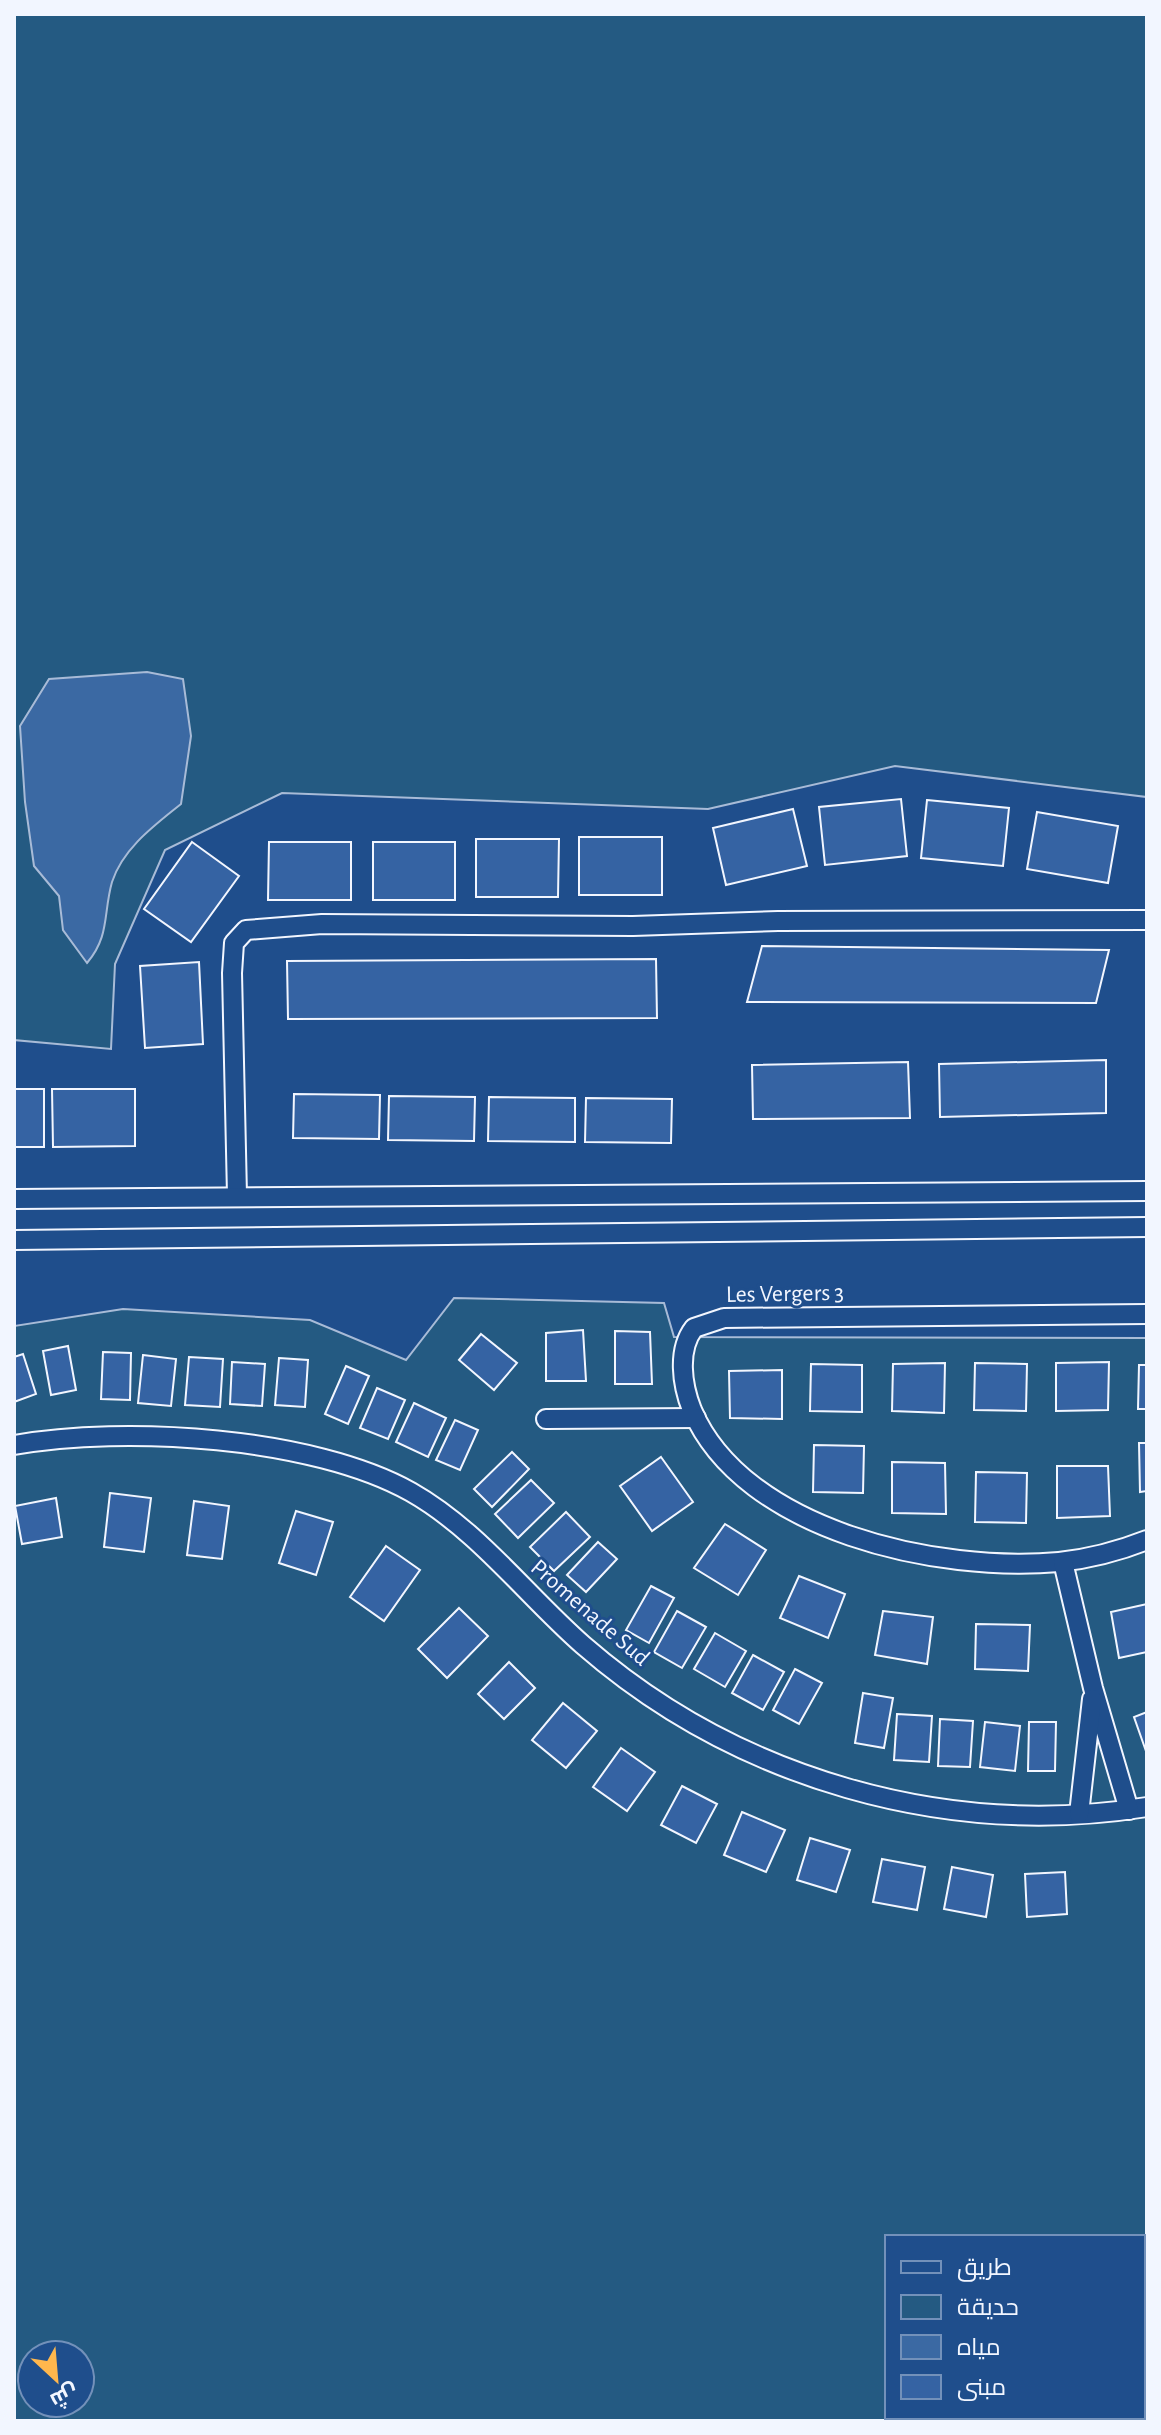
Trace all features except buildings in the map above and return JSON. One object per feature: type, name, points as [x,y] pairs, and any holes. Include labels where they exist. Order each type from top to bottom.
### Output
[{"type":"street","points":[[237,1195],[232,973],[234,943],[246,930],[322,924],[633,926],[778,921],[1147,920]]},
{"type":"street","points":[[14,1199],[237,1195],[1147,1191]]},
{"type":"street","points":[[14,1240],[1147,1227]]},
{"type":"street","name":"Les Vergers 3","points":[[1147,1314],[724,1318],[694,1328],[685,1345],[685,1386],[696,1418],[717,1451],[763,1492],[834,1529],[907,1552],[1002,1564],[1063,1562],[1147,1540]]},
{"type":"street","points":[[546,1419],[696,1418]]},
{"type":"street","name":"Promenade Sud","points":[[14,1445],[147,1437],[246,1444],[340,1461],[407,1490],[439,1509],[585,1646],[665,1705],[748,1754],[881,1798],[998,1814],[1079,1814],[1138,1809]]},
{"type":"street","points":[[1063,1562],[1093,1688],[1138,1809]]},
{"type":"street","points":[[1079,1814],[1093,1688]]},
{"type":"green space","points":[[14,14],[1147,14],[1147,797],[895,766],[708,809],[282,793],[165,850],[115,964],[111,1049],[14,1040]]},
{"type":"green space","points":[[454,1298],[664,1303],[674,1337],[1147,1338],[1147,2421],[14,2421],[14,1326],[123,1309],[310,1320],[406,1360]]},
{"type":"water","points":[[147,672],[183,679],[191,736],[181,804],[141,838],[124,858],[112,882],[103,934],[87,963],[63,930],[59,896],[34,866],[25,802],[20,726],[49,679]]}]
